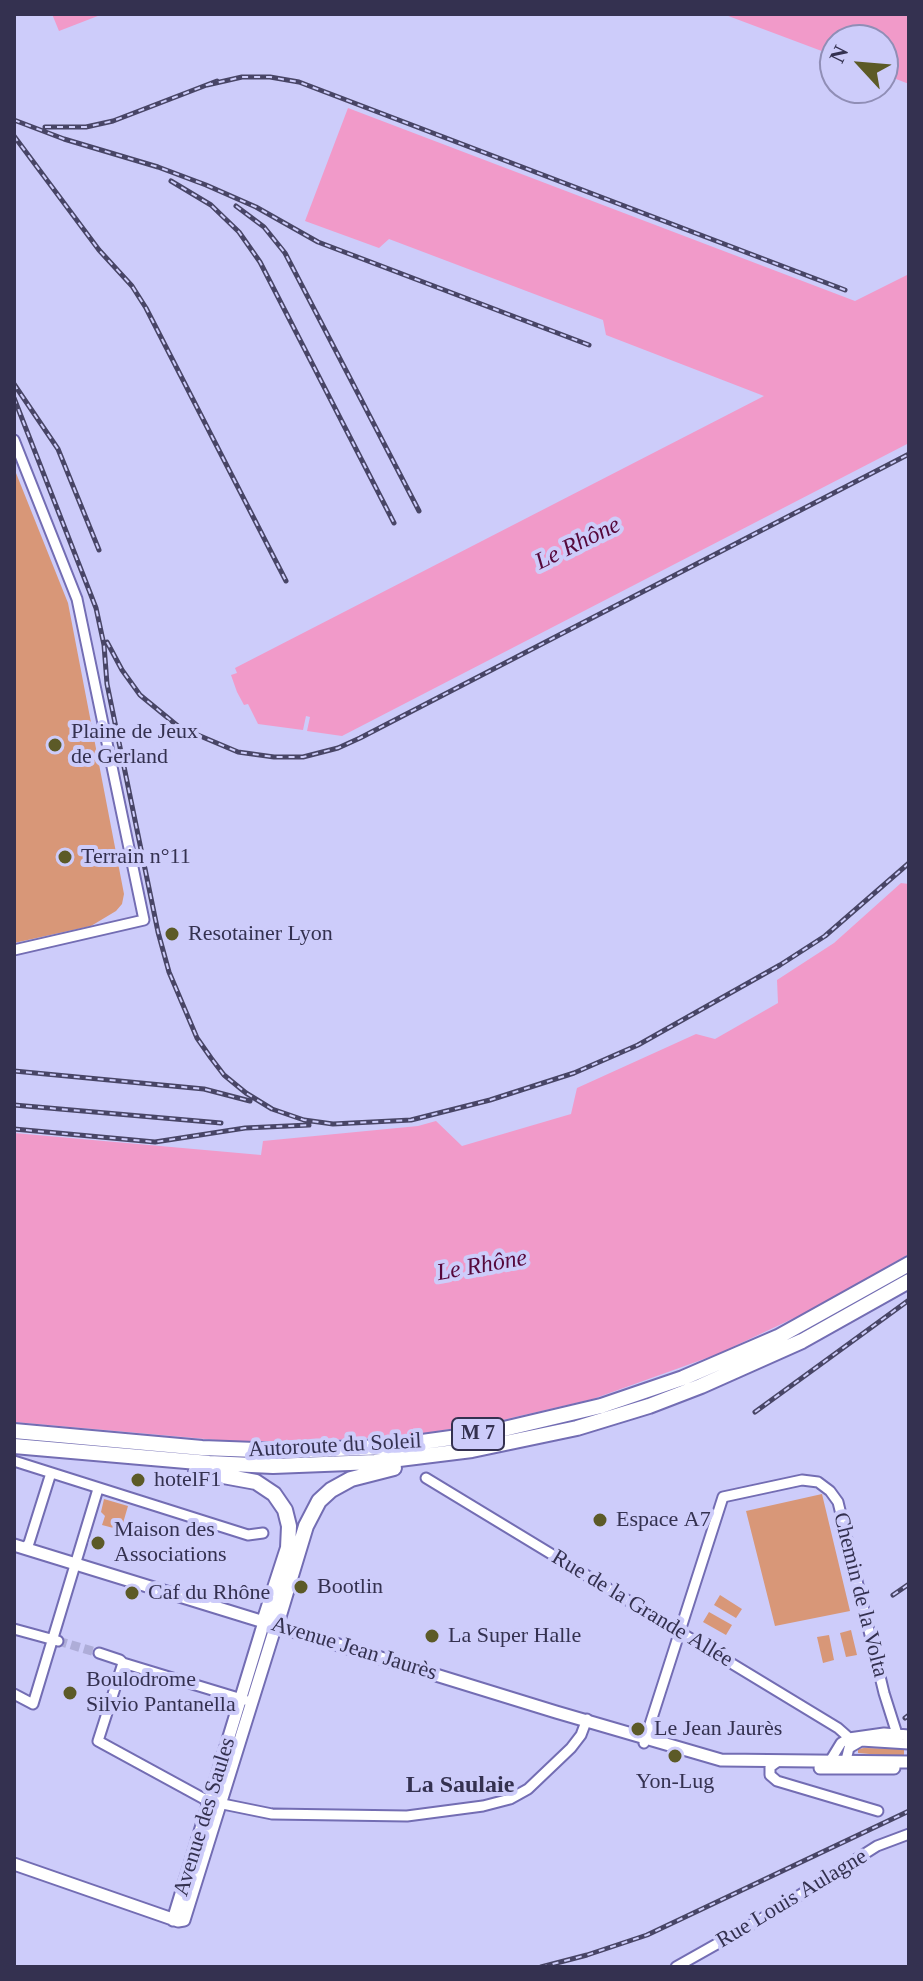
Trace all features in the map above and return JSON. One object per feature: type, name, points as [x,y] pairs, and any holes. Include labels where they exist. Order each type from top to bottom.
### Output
[{"type":"highway","name":"Autoroute du Soleil","points":[[14,1431],[202,1448],[283,1451],[386,1447],[487,1433],[601,1406],[698,1372],[778,1337],[909,1264]]},
{"type":"highway","name":"Autoroute du Soleil","points":[[14,1446],[240,1465],[308,1466],[404,1460],[472,1450],[577,1428],[701,1386],[790,1347],[909,1281]]},
{"type":"highway","points":[[270,1624],[308,1520],[325,1495],[356,1477],[472,1450]]},
{"type":"highway","points":[[105,1454],[251,1480],[274,1494],[285,1510],[290,1533],[270,1624]]},
{"type":"main road","name":"Avenue Jean Jaurès","points":[[20,1547],[645,1740],[721,1760],[779,1765],[840,1761],[909,1764]]},
{"type":"main road","name":"Avenue des Saules","points":[[179,1920],[208,1801],[246,1700],[270,1624]]},
{"type":"main road","name":"Avenue des Saules","points":[[179,1920],[221,1803],[246,1700]]},
{"type":"main road","name":"Avenue Jean Jaurès","points":[[779,1765],[840,1761]]},
{"type":"main road","points":[[14,1864],[179,1920]]},
{"type":"street","points":[[14,440],[77,599],[144,920],[14,950]]},
{"type":"street","points":[[14,1461],[248,1535],[263,1533]]},
{"type":"street","points":[[20,1547],[29,1543],[51,1473]]},
{"type":"street","name":"Rue de la Grande Allée","points":[[426,1478],[838,1728],[852,1740]]},
{"type":"street","name":"Chemin de la Volta","points":[[679,1632],[723,1497],[802,1480],[818,1482],[838,1502],[884,1693],[897,1734]]},
{"type":"street","points":[[14,1694],[33,1704],[55,1641],[98,1489]]},
{"type":"street","points":[[14,1629],[55,1641]]},
{"type":"street","points":[[645,1740],[679,1632]]},
{"type":"street","points":[[99,1653],[246,1700]]},
{"type":"street","points":[[123,1663],[98,1741],[208,1801],[272,1814],[407,1816],[483,1806],[510,1799],[528,1789],[571,1748],[587,1722]]},
{"type":"street","points":[[852,1740],[871,1734],[909,1735]]},
{"type":"street","points":[[874,1741],[896,1739],[897,1734]]},
{"type":"street","points":[[852,1740],[909,1744]]},
{"type":"street","points":[[840,1761],[852,1740]]},
{"type":"street","points":[[779,1765],[770,1775],[777,1781],[878,1811]]},
{"type":"street","name":"Rue Louis Aulagne","points":[[676,1967],[770,1914],[877,1846],[909,1834]]},
{"type":"shaded area","name":"Plaine de Jeux de Gerland","points":[[14,468],[68,603],[124,894],[122,904],[116,911],[91,926],[14,943]]},
{"type":"shaded area","points":[[822,1494],[850,1611],[775,1626],[746,1511]]},
{"type":"shaded area","points":[[104,1499],[128,1506],[121,1530],[102,1525]]},
{"type":"shaded area","points":[[720,1595],[742,1609],[736,1618],[714,1605]]},
{"type":"shaded area","points":[[709,1612],[732,1625],[726,1635],[703,1622]]},
{"type":"shaded area","points":[[851,1630],[857,1655],[846,1657],[840,1633]]},
{"type":"shaded area","points":[[829,1635],[834,1660],[823,1663],[817,1637]]},
{"type":"shaded area","points":[[858,1749],[904,1749],[904,1757],[858,1753]]},
{"type":"water","points":[[52,14],[103,14],[59,31]]},
{"type":"water","points":[[723,14],[909,14],[909,84],[899,80],[899,24],[819,24],[819,50]]},
{"type":"water","name":"Le Rhône","points":[[348,108],[855,301],[909,274],[909,443],[342,736],[307,731],[310,717],[306,716],[303,730],[258,724],[248,704],[244,705],[237,692],[231,675],[237,673],[235,668],[764,396],[606,335],[603,320],[389,239],[379,248],[305,221]]},
{"type":"water","name":"Le Rhône","points":[[901,883],[909,884],[909,1254],[809,1311],[718,1354],[593,1399],[494,1422],[412,1435],[302,1442],[228,1441],[14,1422],[14,1133],[261,1155],[263,1141],[418,1126],[436,1121],[462,1146],[571,1114],[577,1088],[696,1034],[715,1039],[778,1003],[777,980],[834,943]]},
{"type":"tunnel","points":[[58,1641],[99,1653]]},
{"type":"railway","points":[[207,85],[242,77],[270,77],[299,82],[845,290]]},
{"type":"railway","points":[[45,127],[86,127],[113,121],[217,81]]},
{"type":"railway","points":[[14,120],[206,185],[256,207],[318,242],[589,345]]},
{"type":"railway","points":[[14,136],[146,308],[286,581]]},
{"type":"railway","points":[[171,181],[211,205],[239,232],[260,262],[394,523]]},
{"type":"railway","points":[[236,206],[264,227],[285,253],[419,511]]},
{"type":"railway","points":[[14,384],[58,449],[99,550]]},
{"type":"railway","points":[[14,398],[96,608],[104,645],[107,684],[169,972],[197,1038],[211,1058],[224,1075],[272,1109],[304,1120],[333,1124],[411,1120],[490,1100],[574,1073],[638,1045],[780,965],[825,936],[909,863]]},
{"type":"railway","points":[[107,642],[140,695],[179,727],[238,752],[303,757],[338,748],[360,738],[909,454]]},
{"type":"railway","points":[[14,1071],[204,1089],[250,1101]]},
{"type":"railway","points":[[14,1105],[221,1123]]},
{"type":"railway","points":[[14,1129],[155,1142],[245,1128],[309,1125]]},
{"type":"railway","points":[[755,1412],[909,1300]]},
{"type":"railway","points":[[893,1595],[909,1584]]},
{"type":"railway","points":[[905,1718],[909,1715]]},
{"type":"railway","points":[[541,1967],[647,1935],[909,1811]]},
{"type":"place","name":"Plaine de Jeux de Gerland","points":[[55,745]]},
{"type":"place","name":"Terrain n°11","points":[[65,857]]},
{"type":"place","name":"Resotainer Lyon","points":[[172,934]]},
{"type":"place","name":"hotelF1","points":[[138,1480]]},
{"type":"place","name":"Espace A7","points":[[600,1520]]},
{"type":"place","name":"Maison des Associations","points":[[98,1543]]},
{"type":"place","name":"Bootlin","points":[[301,1587]]},
{"type":"place","name":"Caf du Rhône","points":[[132,1593]]},
{"type":"place","name":"La Super Halle","points":[[432,1636]]},
{"type":"place","name":"Boulodrome Silvio Pantanella","points":[[70,1693]]},
{"type":"place","name":"Le Jean Jaurès","points":[[638,1729]]},
{"type":"place","name":"Yon-Lug","points":[[675,1756]]},
{"type":"district","name":"La Saulaie","points":[[460,1786]]}]
